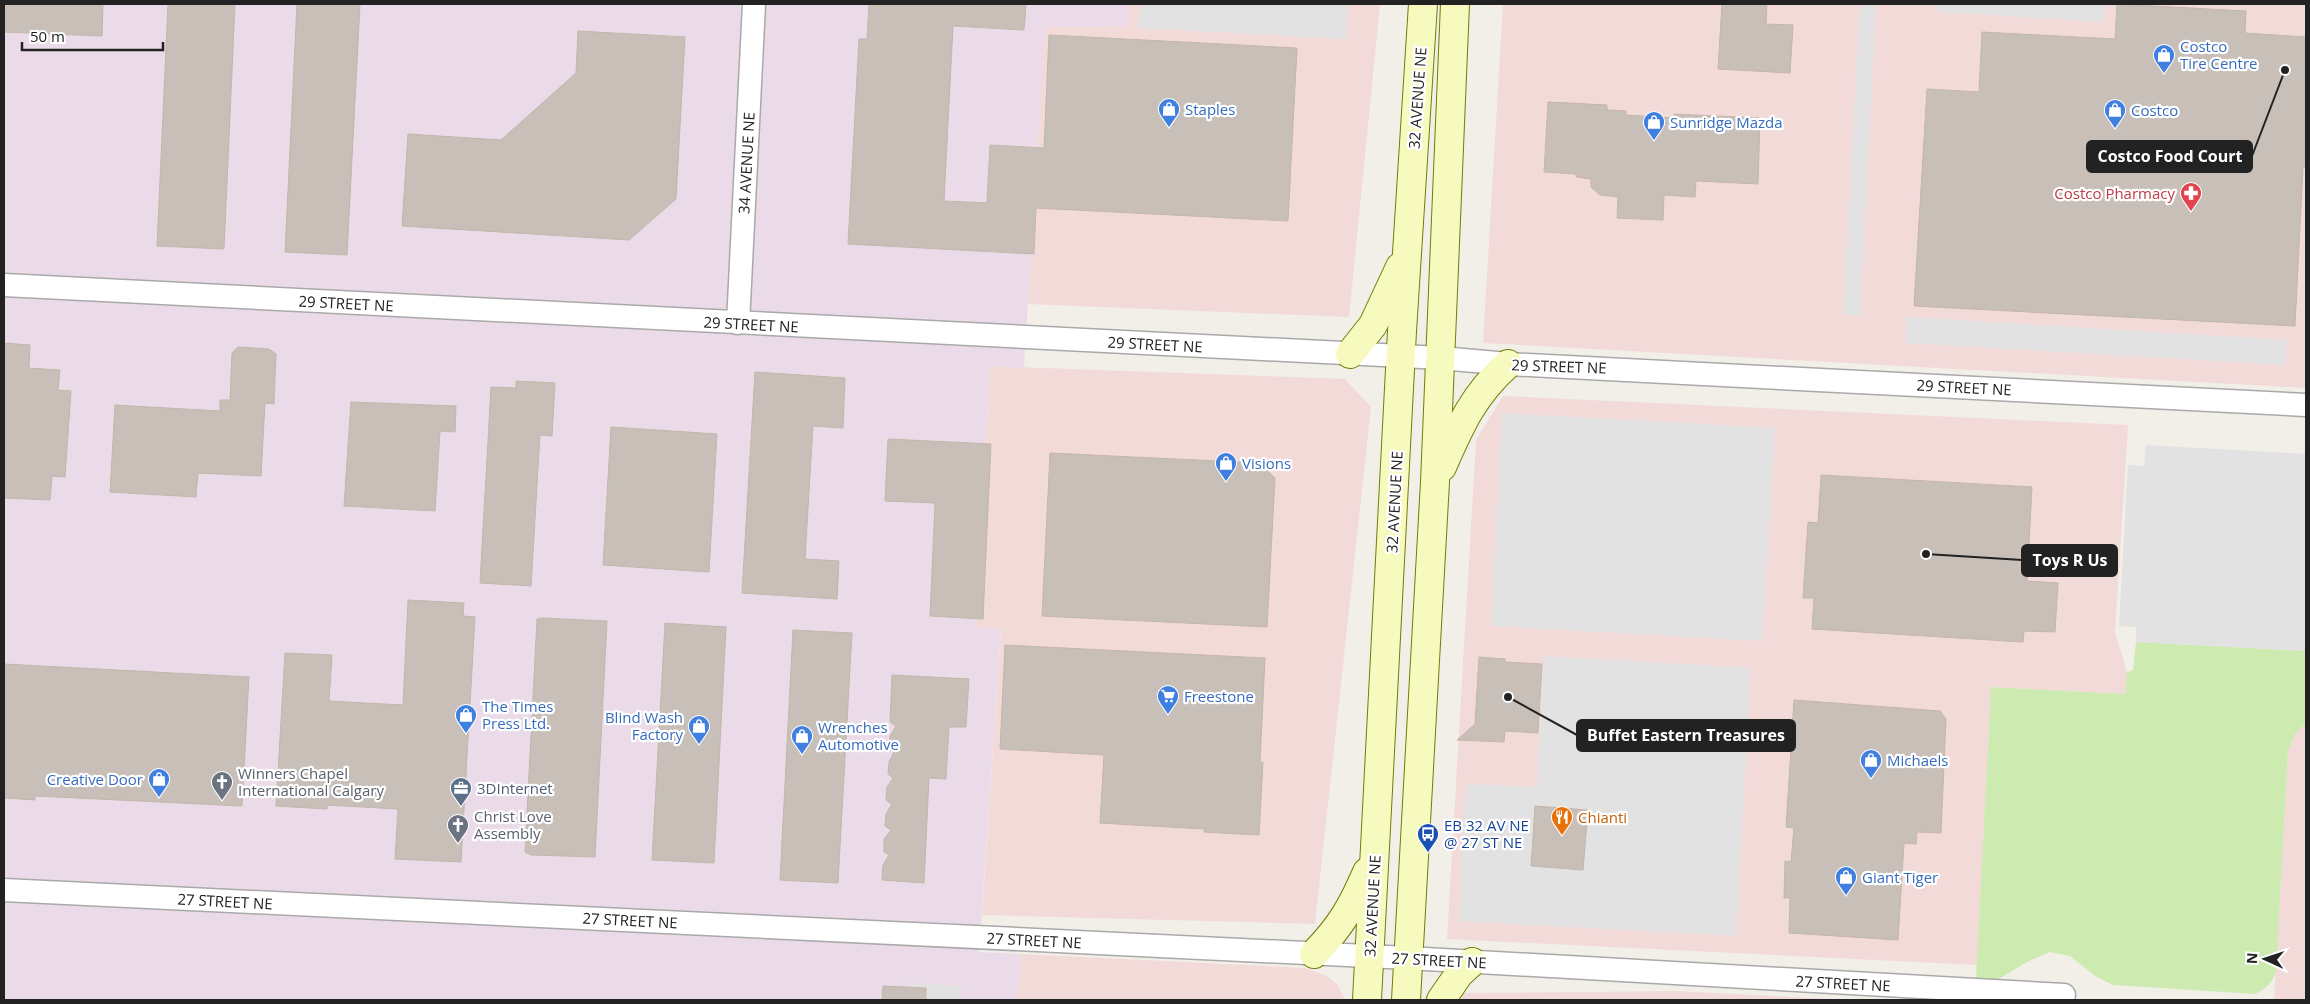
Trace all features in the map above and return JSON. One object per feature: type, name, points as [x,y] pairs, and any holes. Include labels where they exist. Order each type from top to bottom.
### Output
[{"type":"main road","name":"32 AVENUE NE","points":[[1367,1000],[1406,252],[1423,4]]},
{"type":"main road","points":[[1406,1000],[1435,482],[1455,4]]},
{"type":"main road","points":[[1350,354],[1373,325],[1406,252]]},
{"type":"main road","points":[[1435,482],[1461,422],[1477,396],[1489,381],[1508,364]]},
{"type":"main road","points":[[1314,954],[1341,924],[1352,907],[1374,854]]},
{"type":"main road","points":[[1441,1000],[1459,974],[1472,962]]},
{"type":"street","name":"34 AVENUE NE","points":[[738,323],[754,4]]},
{"type":"street","name":"29 STREET NE","points":[[4,286],[1441,358],[1508,364],[2306,405]]},
{"type":"street","name":"27 STREET NE","points":[[4,890],[1408,958],[2064,995]]},
{"type":"shaded area","points":[[4,4],[1129,4],[1128,26],[1045,27],[1024,368],[990,366],[975,628],[1001,629],[979,952],[1021,954],[1017,1000],[4,1000]]},
{"type":"shaded area","points":[[1129,4],[1380,4],[1349,317],[1027,304],[1045,26],[1127,26]]},
{"type":"shaded area","points":[[1140,4],[1348,4],[1346,39],[1138,28]]},
{"type":"shaded area","points":[[1503,4],[2306,4],[2306,388],[1483,343]]},
{"type":"shaded area","points":[[1860,4],[1876,4],[1860,315],[1843,315]]},
{"type":"shaded area","points":[[1938,4],[2104,4],[2103,22],[1938,12]]},
{"type":"shaded area","points":[[1907,317],[2287,340],[2285,365],[1906,343]]},
{"type":"shaded area","points":[[990,366],[1345,379],[1371,407],[1315,924],[982,915],[1001,630],[975,629]]},
{"type":"shaded area","points":[[1503,396],[2128,425],[2115,632],[2127,672],[2125,694],[1991,687],[1977,965],[1447,939],[1476,440]]},
{"type":"shaded area","points":[[1502,413],[1775,428],[1762,641],[1491,626]]},
{"type":"shaded area","points":[[2146,445],[2306,454],[2306,651],[2136,642],[2136,627],[2119,626],[2128,465],[2144,466]]},
{"type":"shaded area","points":[[1544,656],[1751,668],[1736,936],[1459,921],[1466,784],[1537,787]]},
{"type":"shaded area","points":[[2306,723],[2306,1000],[2274,1000],[2288,751],[2295,734]]},
{"type":"shaded area","points":[[1021,954],[1305,968],[1327,976],[1338,985],[1345,1000],[1017,1000]]},
{"type":"shaded area","points":[[908,983],[961,986],[960,1000],[908,1000]]},
{"type":"shaded area","points":[[1675,991],[1851,1000],[1460,1000],[1462,993]]},
{"type":"green space","points":[[2136,642],[2306,651],[2306,723],[2295,734],[2288,751],[2276,972],[2268,985],[2255,994],[2113,985],[2095,976],[2070,956],[2050,952],[2029,961],[1997,980],[1976,979],[1991,687],[2125,694],[2127,672],[2133,670]]},
{"type":"building","points":[[4,4],[103,4],[102,36],[4,32]]},
{"type":"building","points":[[168,4],[235,4],[224,249],[157,246]]},
{"type":"building","points":[[297,4],[360,4],[347,255],[285,252]]},
{"type":"building","points":[[869,4],[1026,4],[1024,30],[953,26],[944,201],[987,203],[990,145],[1044,148],[1049,35],[1297,48],[1288,221],[1036,208],[1034,254],[848,244],[859,39],[867,39]]},
{"type":"building","points":[[1722,4],[1767,4],[1766,24],[1793,25],[1790,73],[1718,69]]},
{"type":"building","name":"Costco","points":[[2117,4],[2246,11],[2245,33],[2306,37],[2306,167],[2303,167],[2295,326],[1914,306],[1927,89],[1979,92],[1982,32],[2115,39]]},
{"type":"building","points":[[578,31],[685,37],[676,199],[629,240],[402,226],[408,134],[501,140],[576,73]]},
{"type":"building","points":[[1548,102],[1607,105],[1607,110],[1626,111],[1626,115],[1674,118],[1674,114],[1760,118],[1758,184],[1696,181],[1695,197],[1664,195],[1663,220],[1617,218],[1618,197],[1600,195],[1591,187],[1591,179],[1576,177],[1576,174],[1544,172]]},
{"type":"building","points":[[4,343],[30,345],[29,368],[60,370],[58,390],[71,391],[65,477],[52,476],[50,500],[4,498]]},
{"type":"building","points":[[238,347],[269,349],[276,354],[274,404],[265,403],[261,476],[198,473],[196,497],[110,492],[115,405],[220,411],[220,400],[230,400],[232,353]]},
{"type":"building","points":[[755,372],[845,378],[843,428],[813,426],[805,559],[839,561],[837,599],[742,593]]},
{"type":"building","points":[[516,381],[555,383],[552,436],[540,435],[531,586],[480,583],[491,387],[516,388]]},
{"type":"building","points":[[351,402],[456,406],[455,432],[440,431],[435,511],[344,506]]},
{"type":"building","points":[[611,427],[717,434],[709,572],[603,565]]},
{"type":"building","points":[[888,439],[991,444],[983,619],[930,616],[935,503],[885,501]]},
{"type":"building","points":[[1050,453],[1259,463],[1275,478],[1267,627],[1042,616]]},
{"type":"building","points":[[1821,475],[2032,487],[2027,581],[2058,583],[2055,632],[2024,631],[2023,642],[1812,629],[1814,598],[1803,598],[1808,522],[1818,523]]},
{"type":"building","points":[[408,600],[464,603],[463,616],[475,617],[461,862],[395,859],[398,809],[327,805],[327,809],[276,806],[285,653],[332,655],[329,701],[403,705]]},
{"type":"building","points":[[537,619],[607,621],[595,857],[531,855],[525,852]]},
{"type":"building","points":[[665,623],[726,627],[714,863],[652,860]]},
{"type":"building","points":[[793,630],[852,633],[838,883],[780,880]]},
{"type":"building","points":[[1005,645],[1265,658],[1260,762],[1263,762],[1259,835],[1204,832],[1204,829],[1100,823],[1104,755],[1000,749]]},
{"type":"building","points":[[1479,657],[1505,659],[1505,662],[1542,664],[1538,733],[1505,731],[1504,742],[1457,740],[1475,724]]},
{"type":"building","points":[[4,664],[249,677],[242,806],[35,796],[35,800],[4,798]]},
{"type":"building","points":[[892,675],[969,679],[966,727],[949,727],[946,779],[929,778],[924,883],[882,880],[883,865],[889,855],[884,852],[884,839],[891,830],[885,826],[886,814],[892,804],[886,800],[887,787],[893,778],[888,774],[889,762],[894,752],[889,749],[890,736],[896,726],[890,722]]},
{"type":"building","points":[[1794,700],[1940,711],[1946,719],[1941,833],[1917,832],[1916,844],[1904,843],[1898,940],[1789,933],[1790,898],[1784,898],[1785,861],[1791,862],[1794,828],[1786,827]]},
{"type":"building","points":[[1535,806],[1588,810],[1583,870],[1531,866]]},
{"type":"building","points":[[883,986],[926,988],[926,1000],[882,1000]]},
{"type":"place","name":"Costco Food Court","points":[[2285,70]]},
{"type":"place","name":"Costco Tire Centre","points":[[2164,74]]},
{"type":"place","name":"Staples","points":[[1169,128]]},
{"type":"place","name":"Costco","points":[[2115,129]]},
{"type":"place","name":"Sunridge Mazda","points":[[1654,141]]},
{"type":"place","name":"Costco Pharmacy","points":[[2191,212]]},
{"type":"place","name":"Visions","points":[[1226,482]]},
{"type":"place","name":"Toys R Us","points":[[1926,554]]},
{"type":"place","name":"Buffet Eastern Treasures","points":[[1508,697]]},
{"type":"place","name":"Freestone","points":[[1168,715]]},
{"type":"place","name":"The Times Press Ltd.","points":[[466,734]]},
{"type":"place","name":"Blind Wash Factory","points":[[699,745]]},
{"type":"place","name":"Wrenches Automotive","points":[[802,755]]},
{"type":"place","name":"Michaels","points":[[1871,779]]},
{"type":"place","name":"Creative Door","points":[[159,798]]},
{"type":"place","name":"Winners Chapel International Calgary","points":[[222,801]]},
{"type":"place","name":"3DInternet","points":[[461,807]]},
{"type":"place","name":"Chianti","points":[[1562,836]]},
{"type":"place","name":"Christ Love Assembly","points":[[458,844]]},
{"type":"place","name":"EB 32 AV NE @ 27 ST NE","points":[[1428,853]]},
{"type":"place","name":"Giant Tiger","points":[[1846,896]]}]
